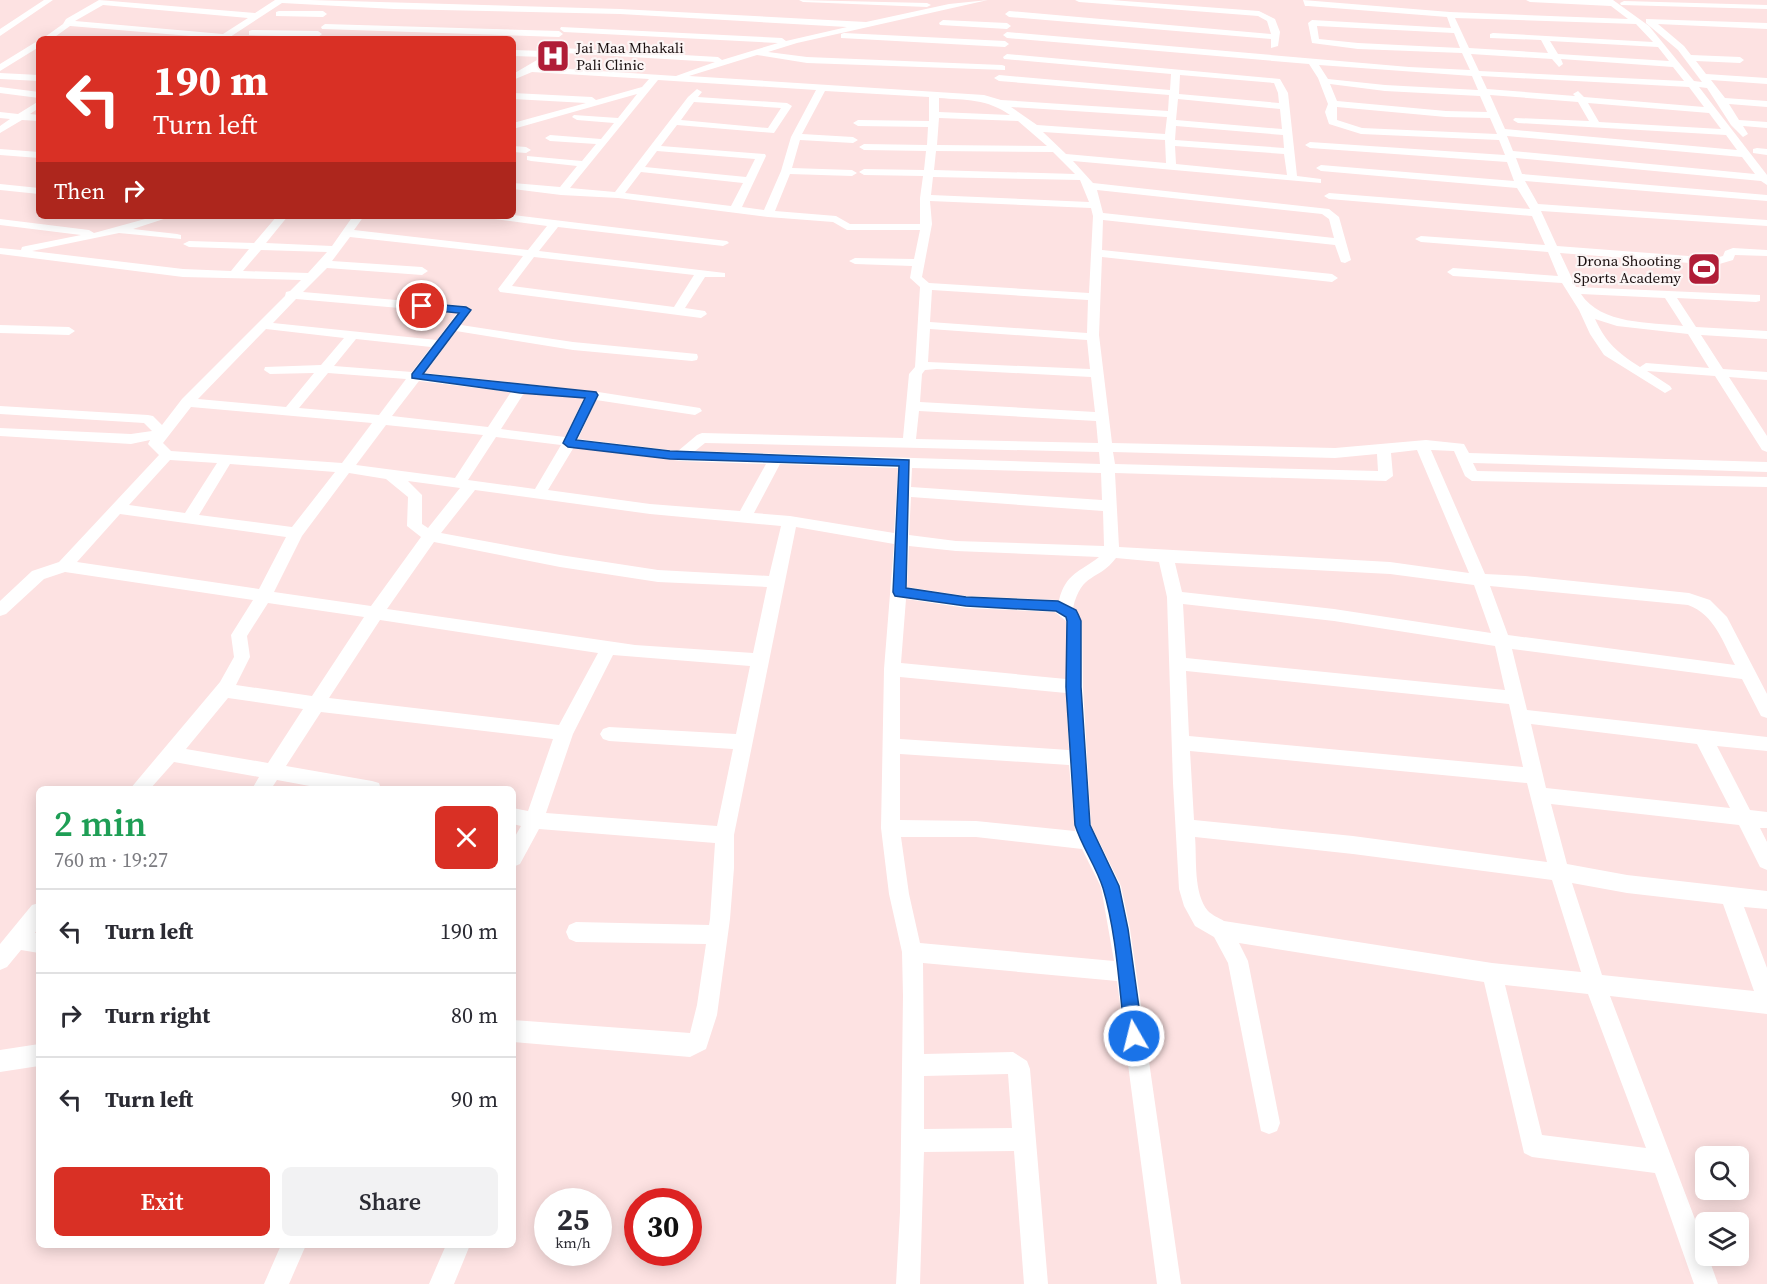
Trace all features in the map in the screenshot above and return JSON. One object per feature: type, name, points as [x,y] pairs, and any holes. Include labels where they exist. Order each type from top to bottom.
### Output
[{"type":"street","points":[[0,33],[50,0]]},
{"type":"street","points":[[227,36],[281,0],[319,2],[562,31],[795,41]]},
{"type":"street","points":[[448,36],[475,0]]},
{"type":"street","points":[[516,76],[531,69],[562,31],[585,10],[588,0]]},
{"type":"street","points":[[803,0],[949,6]]},
{"type":"street","points":[[672,79],[727,60],[795,41],[984,0]]},
{"type":"street","points":[[1078,0],[1259,14],[1270,20],[1276,32],[1276,59]]},
{"type":"street","points":[[1307,0],[1308,4],[1387,5],[1450,15],[1767,26]]},
{"type":"street","points":[[1530,0],[1767,7]]},
{"type":"street","points":[[50,36],[104,1],[257,16]]},
{"type":"street","points":[[1616,2],[1663,31],[1689,58],[1722,101],[1731,127],[1745,154],[1765,180]]},
{"type":"street","points":[[279,14],[342,14],[351,6]]},
{"type":"street","points":[[169,32],[202,10]]},
{"type":"street","points":[[252,33],[418,29],[461,19],[585,10],[870,25]]},
{"type":"street","points":[[996,102],[999,78],[1007,57],[1006,35],[1009,10],[1275,37]]},
{"type":"street","points":[[1450,15],[1502,134],[1519,181],[1535,210],[1569,285],[1596,334],[1609,352],[1665,389]]},
{"type":"street","points":[[11,17],[23,18]]},
{"type":"street","points":[[319,33],[333,21]]},
{"type":"street","points":[[1645,22],[1660,45],[1711,110],[1762,152],[1767,164]]},
{"type":"street","points":[[68,23],[214,36]]},
{"type":"street","points":[[943,23],[1006,35]]},
{"type":"street","points":[[1456,31],[1312,23],[1315,55],[1333,104],[1330,112],[1332,122],[1361,131],[1502,134],[1745,154]]},
{"type":"street","points":[[377,36],[383,29]]},
{"type":"street","points":[[412,36],[418,29]]},
{"type":"street","points":[[828,35],[1006,35],[1318,63],[1692,84],[1707,81],[1767,81]]},
{"type":"street","points":[[1493,36],[1660,45]]},
{"type":"street","points":[[1545,38],[1596,124]]},
{"type":"street","points":[[1315,41],[1358,46],[1677,64]]},
{"type":"street","points":[[0,68],[36,45]]},
{"type":"street","points":[[516,53],[546,51],[727,60]]},
{"type":"street","points":[[754,53],[807,60],[1002,68]]},
{"type":"street","points":[[1007,57],[1277,81],[1282,93],[1292,177]]},
{"type":"street","points":[[1689,58],[1740,60]]},
{"type":"street","points":[[531,69],[654,79],[984,98],[996,102],[1287,132]]},
{"type":"street","points":[[1171,165],[1176,72]]},
{"type":"street","points":[[0,76],[36,78]]},
{"type":"street","points":[[577,98],[643,78]]},
{"type":"street","points":[[999,78],[1283,106]]},
{"type":"street","points":[[561,192],[654,79]]},
{"type":"street","points":[[1325,81],[1385,88],[1711,110]]},
{"type":"street","points":[[618,195],[705,82]]},
{"type":"street","points":[[768,214],[786,171],[796,137],[822,88]]},
{"type":"street","points":[[516,127],[645,89]]},
{"type":"street","points":[[0,90],[36,95]]},
{"type":"street","points":[[934,95],[930,172],[916,278],[926,286],[1094,297]]},
{"type":"street","points":[[516,96],[577,98],[599,102]]},
{"type":"street","points":[[691,99],[787,106],[735,210]]},
{"type":"street","points":[[1722,101],[1767,104]]},
{"type":"street","points":[[996,102],[1034,128],[1061,153],[1087,182],[1096,211],[1093,337],[1108,469],[1112,552],[1104,562],[1073,582],[1065,609]]},
{"type":"street","points":[[1333,104],[1446,114],[1494,115]]},
{"type":"street","points":[[0,130],[36,106]]},
{"type":"street","points":[[0,115],[36,118]]},
{"type":"street","points":[[577,117],[620,121]]},
{"type":"street","points":[[858,123],[1021,118]]},
{"type":"street","points":[[1518,120],[1731,127],[1767,124]]},
{"type":"street","points":[[675,122],[767,144]]},
{"type":"street","points":[[1034,128],[1288,151]]},
{"type":"street","points":[[796,137],[854,140]]},
{"type":"street","points":[[550,138],[604,142]]},
{"type":"street","points":[[654,148],[767,144]]},
{"type":"street","points":[[23,154],[36,145]]},
{"type":"street","points":[[1310,145],[1511,157],[1765,180]]},
{"type":"street","points":[[864,147],[932,147],[1006,161],[1087,182],[1316,209],[1334,217],[1346,260]]},
{"type":"street","points":[[516,150],[585,164]]},
{"type":"street","points":[[0,152],[36,155]]},
{"type":"street","points":[[864,172],[930,172],[1061,153],[1317,181]]},
{"type":"street","points":[[1321,168],[1767,198]]},
{"type":"street","points":[[638,169],[749,180]]},
{"type":"street","points":[[786,171],[852,172]]},
{"type":"street","points":[[516,186],[561,192],[618,195],[768,214],[836,219],[847,227],[924,227]]},
{"type":"street","points":[[0,188],[36,191]]},
{"type":"street","points":[[1329,196],[1767,223]]},
{"type":"street","points":[[925,198],[1096,211],[1341,242]]},
{"type":"street","points":[[4,253],[101,235],[157,219]]},
{"type":"street","points":[[235,273],[280,219]]},
{"type":"street","points":[[357,219],[324,264],[290,295],[187,402],[155,444],[167,455],[344,468],[650,509],[790,521],[901,540],[956,546],[1112,552],[1166,557],[1225,558],[1390,568],[1480,580],[1525,582],[1689,599],[1704,604],[1714,611],[1721,621],[1767,711]]},
{"type":"street","points":[[516,219],[723,243]]},
{"type":"street","points":[[0,222],[101,235]]},
{"type":"street","points":[[555,223],[504,290],[701,314]]},
{"type":"street","points":[[113,231],[177,237]]},
{"type":"street","points":[[347,233],[721,275]]},
{"type":"street","points":[[1421,239],[1716,262],[1729,258],[1729,253],[1733,251],[1767,253]]},
{"type":"street","points":[[189,244],[333,249]]},
{"type":"street","points":[[4,253],[183,273],[235,273],[308,278]]},
{"type":"street","points":[[1095,254],[1332,278]]},
{"type":"street","points":[[855,261],[919,262]]},
{"type":"street","points":[[324,264],[422,271]]},
{"type":"street","points":[[1453,272],[1669,295],[1756,298]]},
{"type":"street","points":[[678,310],[700,274]]},
{"type":"street","points":[[909,443],[916,374],[921,367],[926,286]]},
{"type":"street","points":[[142,786],[224,690],[241,661],[243,652],[239,635],[263,597],[296,533],[466,310],[290,295]]},
{"type":"street","points":[[1669,295],[1767,447]]},
{"type":"street","points":[[1583,307],[1597,315],[1617,321],[1693,330],[1767,335]]},
{"type":"street","points":[[261,325],[441,344]]},
{"type":"street","points":[[924,325],[1093,337]]},
{"type":"street","points":[[453,327],[573,346],[692,357]]},
{"type":"street","points":[[0,329],[69,331]]},
{"type":"street","points":[[288,413],[352,336]]},
{"type":"street","points":[[921,367],[937,365],[1096,373]]},
{"type":"street","points":[[1646,368],[1767,376]]},
{"type":"street","points":[[270,370],[325,369],[415,376],[592,395],[695,411]]},
{"type":"street","points":[[263,786],[376,612],[465,484],[493,432],[520,389]]},
{"type":"street","points":[[539,494],[592,395]]},
{"type":"street","points":[[187,402],[493,432],[681,456],[774,460],[1386,476],[1384,449]]},
{"type":"street","points":[[913,406],[1102,417]]},
{"type":"street","points":[[0,410],[148,418],[163,434]]},
{"type":"street","points":[[0,432],[131,438],[163,434]]},
{"type":"street","points":[[681,456],[702,438],[1335,453],[1422,446],[1459,447],[1472,476],[1767,482]]},
{"type":"street","points":[[1422,446],[1480,580],[1502,641],[1536,785],[1552,836],[1559,872],[1594,985],[1663,1162],[1706,1284]]},
{"type":"street","points":[[0,610],[24,585],[38,575],[64,566],[167,455]]},
{"type":"street","points":[[1464,458],[1767,467]]},
{"type":"street","points":[[189,518],[226,460]]},
{"type":"street","points":[[744,517],[774,460]]},
{"type":"street","points":[[905,463],[899,592],[892,669],[890,828],[899,894],[912,952],[915,996],[912,1212],[908,1284]]},
{"type":"street","points":[[390,474],[415,495],[414,526],[430,536],[560,561],[658,576],[774,582]]},
{"type":"street","points":[[904,492],[1109,506]]},
{"type":"street","points":[[118,509],[296,533]]},
{"type":"street","points":[[516,1031],[690,1046],[698,1041],[702,1033],[717,934],[725,851],[724,835],[746,742],[774,582],[790,521]]},
{"type":"street","points":[[1166,557],[1175,597],[1189,889],[1194,906],[1203,919],[1221,930],[1492,973],[1767,1003]]},
{"type":"street","points":[[64,566],[635,652],[761,660]]},
{"type":"street","points":[[899,592],[966,602],[1050,606],[1065,609],[1074,621],[1074,687],[1082,825],[1111,886],[1126,972],[1169,1284]]},
{"type":"street","points":[[1175,597],[1334,615],[1502,641],[1748,673]]},
{"type":"street","points":[[516,853],[534,820],[564,733],[609,647]]},
{"type":"street","points":[[1178,664],[1518,707],[1703,737],[1767,744]]},
{"type":"street","points":[[892,669],[1074,687]]},
{"type":"street","points":[[224,690],[316,704],[564,733]]},
{"type":"street","points":[[609,734],[746,742]]},
{"type":"street","points":[[1703,737],[1767,861]]},
{"type":"street","points":[[1181,743],[1536,785],[1747,819],[1767,820]]},
{"type":"street","points":[[892,746],[1078,758]]},
{"type":"street","points":[[169,754],[274,770],[357,786]]},
{"type":"street","points":[[516,817],[534,820],[724,835]]},
{"type":"street","points":[[890,828],[976,829],[1088,841]]},
{"type":"street","points":[[1185,828],[1353,845],[1559,872],[1627,884],[1767,900]]},
{"type":"street","points":[[1730,896],[1767,997]]},
{"type":"street","points":[[0,960],[36,916]]},
{"type":"street","points":[[1221,930],[1238,961],[1269,1123]]},
{"type":"street","points":[[576,932],[717,934]]},
{"type":"street","points":[[17,940],[36,943]]},
{"type":"street","points":[[912,952],[1126,972]]},
{"type":"street","points":[[1492,973],[1526,1108],[1532,1145],[1663,1162]]},
{"type":"street","points":[[0,1061],[36,1055]]},
{"type":"street","points":[[914,1065],[1013,1063],[1019,1069],[1036,1284]]},
{"type":"street","points":[[913,1141],[1025,1139]]},
{"type":"street","points":[[276,1284],[293,1248]]},
{"type":"street","points":[[441,1284],[457,1248]]},
{"type":"place","name":"Jai Maa Mhakali Pali Clinic","points":[[553,56]]},
{"type":"place","name":"Drona Shooting Sports Academy","points":[[1704,269]]},
{"type":"route","points":[[422,306],[466,310],[415,376],[592,395],[568,443],[670,455],[905,463],[899,592],[966,602],[1058,606],[1071,614],[1074,621],[1074,687],[1082,825],[1111,886],[1120,929],[1134,1036]]}]
